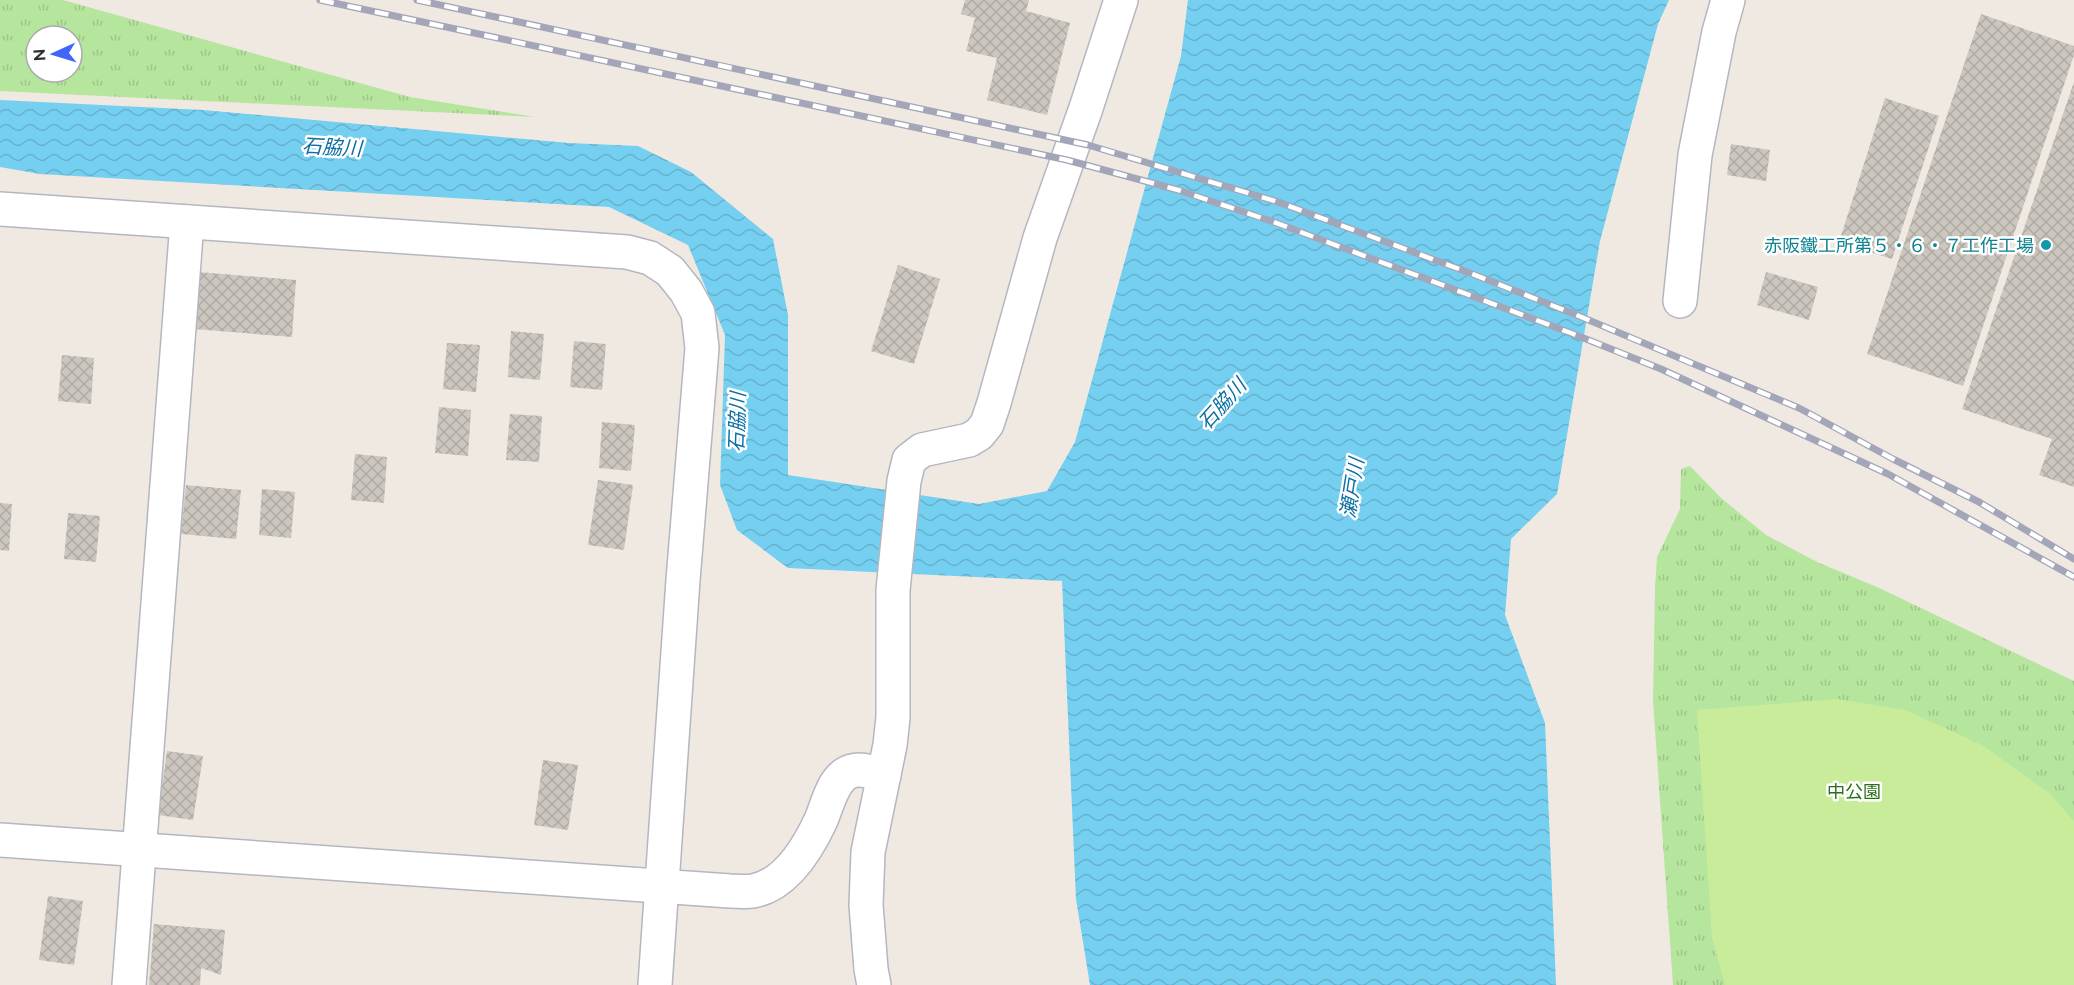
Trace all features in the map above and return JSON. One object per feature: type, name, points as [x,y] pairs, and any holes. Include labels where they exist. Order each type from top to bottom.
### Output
[{"type":"street","points":[[874,985],[866,895],[868,852],[890,746],[893,718],[893,590],[904,481],[909,460],[922,450],[969,440],[979,434],[987,424],[1040,238],[1121,0]]},
{"type":"street","points":[[1680,301],[1695,154],[1719,32],[1728,0]]},
{"type":"street","points":[[0,209],[627,252],[650,258],[670,271],[686,291],[698,313],[702,348],[683,580],[655,985]]},
{"type":"street","points":[[129,985],[187,222]]},
{"type":"street","points":[[0,840],[753,891],[774,883],[804,851],[841,777],[851,771],[862,770],[884,775]]},
{"type":"green space","points":[[0,0],[63,0],[410,97],[535,117],[0,91]]},
{"type":"green space","name":"中公園","points":[[1690,466],[1721,498],[1766,535],[1817,562],[1877,587],[2074,681],[2074,985],[1673,985],[1653,701],[1655,588],[1657,557],[1680,509],[1681,469]]},
{"type":"green space","points":[[1838,699],[1905,710],[1982,745],[2049,793],[2074,821],[2074,985],[1725,985],[1712,937],[1697,710]]},
{"type":"water","points":[[1188,0],[1669,0],[1658,24],[1600,241],[1557,494],[1511,539],[1505,615],[1545,723],[1556,985],[1090,985],[1076,899],[1062,581],[788,568],[737,530],[720,485],[725,335],[688,245],[609,207],[40,174],[0,167],[0,100],[203,110],[569,143],[638,146],[691,172],[773,239],[788,315],[788,475],[979,504],[1047,491],[1075,442],[1181,56]]},
{"type":"building","points":[[965,0],[1029,0],[1026,11],[1070,23],[1047,115],[987,100],[997,58],[966,51],[975,18],[961,14]]},
{"type":"building","points":[[1981,14],[2074,46],[2074,55],[1963,386],[1867,354]]},
{"type":"building","name":"赤阪鐵工所第５・６・７工作工場","points":[[2074,82],[2074,487],[2039,475],[2052,439],[1962,409]]},
{"type":"building","points":[[1885,98],[1939,116],[1892,259],[1839,242]]},
{"type":"building","points":[[1731,144],[1770,150],[1766,181],[1727,175]]},
{"type":"building","points":[[898,265],[940,279],[914,364],[871,351]]},
{"type":"building","points":[[198,272],[296,280],[292,337],[194,329]]},
{"type":"building","points":[[1766,272],[1818,287],[1809,320],[1757,305]]},
{"type":"building","points":[[511,331],[544,334],[540,380],[508,377]]},
{"type":"building","points":[[574,341],[606,344],[602,390],[570,387]]},
{"type":"building","points":[[447,343],[480,345],[476,392],[443,389]]},
{"type":"building","points":[[62,355],[94,358],[91,404],[58,401]]},
{"type":"building","points":[[439,407],[471,410],[468,456],[435,453]]},
{"type":"building","points":[[510,414],[542,416],[539,462],[506,460]]},
{"type":"building","points":[[602,422],[635,425],[631,471],[599,468]]},
{"type":"building","points":[[355,454],[387,457],[384,503],[351,500]]},
{"type":"building","points":[[598,480],[633,485],[624,550],[588,545]]},
{"type":"building","points":[[186,485],[241,490],[236,539],[181,534]]},
{"type":"building","points":[[262,489],[295,492],[291,538],[259,535]]},
{"type":"building","points":[[0,503],[12,504],[9,551],[0,550]]},
{"type":"building","points":[[68,513],[100,516],[96,562],[64,559]]},
{"type":"building","points":[[167,751],[203,756],[193,820],[158,815]]},
{"type":"building","points":[[543,760],[578,765],[568,830],[534,825]]},
{"type":"building","points":[[48,896],[83,901],[74,965],[39,960]]},
{"type":"building","points":[[154,924],[225,930],[221,975],[201,968],[200,985],[149,985]]},
{"type":"railway","points":[[320,0],[1067,160],[1178,190],[1271,221],[1661,369],[1888,474],[2074,577]]},
{"type":"railway","points":[[417,0],[1088,145],[1278,202],[1579,316],[1799,408],[1979,502],[2074,559]]},
{"type":"place","name":"赤阪鐵工所第５・６・７工作工場","points":[[2046,245]]},
{"type":"water label","name":"石脇川","points":[[332,147]]},
{"type":"water label","name":"石脇川","points":[[1222,404]]},
{"type":"water label","name":"石脇川","points":[[737,422]]},
{"type":"water label","name":"瀬戸川","points":[[1352,488]]}]
